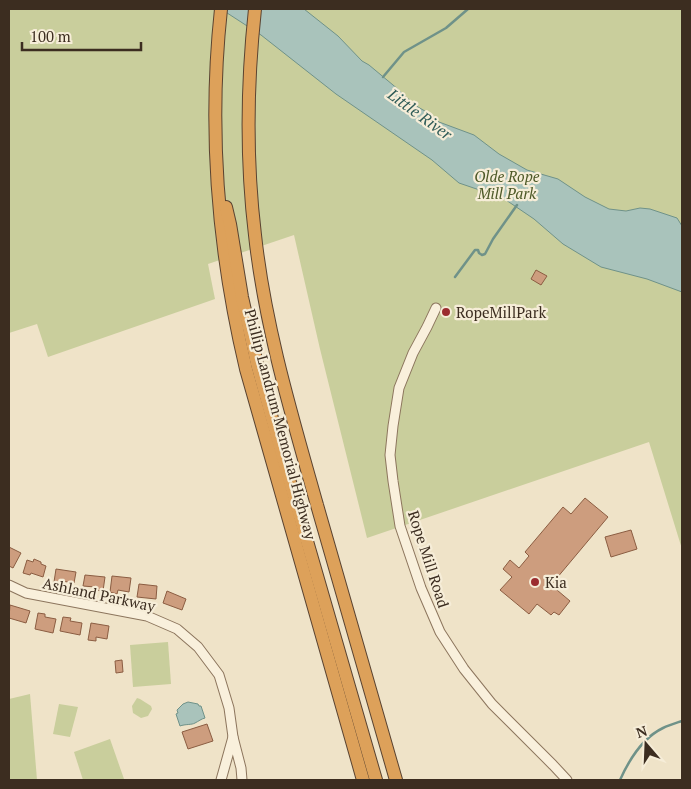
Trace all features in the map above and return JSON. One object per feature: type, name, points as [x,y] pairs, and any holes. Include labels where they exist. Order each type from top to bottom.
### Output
[{"type":"highway","name":"Phillip Landrum Memorial Highway","points":[[221,9],[216,76],[217,178],[221,226],[232,305],[246,368],[363,780]]},
{"type":"highway","name":"Phillip Landrum Memorial Highway","points":[[255,9],[252,39],[249,157],[254,234],[260,275],[270,327],[299,441],[396,778]]},
{"type":"highway","points":[[217,178],[230,224],[242,297],[258,364],[283,458],[376,780]]},
{"type":"highway","points":[[356,753],[360,780]]},
{"type":"street","name":"Rope Mill Road","points":[[436,308],[413,353],[399,388],[390,455],[400,526],[420,588],[440,632],[464,669],[492,704],[566,780]]},
{"type":"street","name":"Ashland Parkway","points":[[9,585],[26,594],[147,616],[177,629],[198,647],[219,675],[229,708],[242,780]]},
{"type":"street","name":"Ashland Parkway","points":[[221,780],[233,737]]},
{"type":"green space","name":"Olde Rope Mill Park","points":[[9,9],[682,9],[682,549],[649,442],[367,538],[294,235],[208,264],[215,299],[48,357],[37,324],[9,333]]},
{"type":"green space","points":[[168,642],[171,684],[133,687],[130,645]]},
{"type":"green space","points":[[30,694],[37,780],[9,780],[9,699]]},
{"type":"green space","points":[[137,698],[151,706],[152,709],[148,716],[141,718],[133,713],[132,706]]},
{"type":"green space","points":[[59,704],[78,707],[70,737],[53,734]]},
{"type":"green space","points":[[110,739],[124,779],[83,780],[74,752]]},
{"type":"water","name":"Little River","points":[[221,9],[304,9],[338,36],[362,61],[439,122],[474,135],[499,154],[527,170],[558,179],[585,197],[609,209],[626,211],[640,208],[650,209],[677,218],[682,226],[682,292],[647,279],[601,267],[563,244],[534,219],[503,198],[459,183],[432,160],[336,94],[261,35]]},
{"type":"water","points":[[188,702],[201,706],[205,718],[194,724],[180,726],[176,714],[178,713],[177,710]]},
{"type":"building","points":[[536,270],[547,276],[541,285],[531,279]]},
{"type":"building","points":[[585,498],[608,517],[551,585],[570,601],[559,615],[554,612],[551,615],[537,604],[529,614],[500,590],[512,577],[503,569],[510,560],[519,568],[529,556],[525,552],[563,507],[571,514]]},
{"type":"building","points":[[631,530],[637,549],[611,557],[605,537]]},
{"type":"building","points":[[9,547],[21,553],[13,568],[9,566]]},
{"type":"building","points":[[34,559],[46,566],[43,577],[31,573],[30,575],[23,573],[27,560],[33,562]]},
{"type":"building","points":[[56,569],[76,572],[74,583],[54,582]]},
{"type":"building","points":[[85,575],[105,577],[103,591],[95,590],[95,587],[83,586]]},
{"type":"building","points":[[112,576],[131,578],[129,592],[118,590],[117,594],[110,592]]},
{"type":"building","points":[[139,584],[157,586],[156,599],[137,597]]},
{"type":"building","points":[[167,591],[186,599],[182,610],[163,603]]},
{"type":"building","points":[[10,605],[30,611],[26,623],[9,618]]},
{"type":"building","points":[[38,613],[45,614],[45,617],[56,619],[53,633],[35,629]]},
{"type":"building","points":[[63,617],[71,618],[70,621],[82,623],[80,635],[60,631]]},
{"type":"building","points":[[91,623],[109,626],[107,639],[96,637],[96,641],[88,640]]},
{"type":"building","points":[[122,660],[123,672],[116,673],[115,661]]},
{"type":"building","points":[[207,724],[213,741],[188,749],[182,732]]},
{"type":"waterway","points":[[383,77],[404,52],[446,28],[468,9]]},
{"type":"waterway","points":[[455,277],[475,250],[478,250],[482,255],[485,254],[493,239],[517,205]]},
{"type":"waterway","points":[[620,780],[632,757],[655,732],[682,721]]},
{"type":"place","name":"RopeMillPark","points":[[446,312]]},
{"type":"place","name":"Kia","points":[[535,582]]}]
